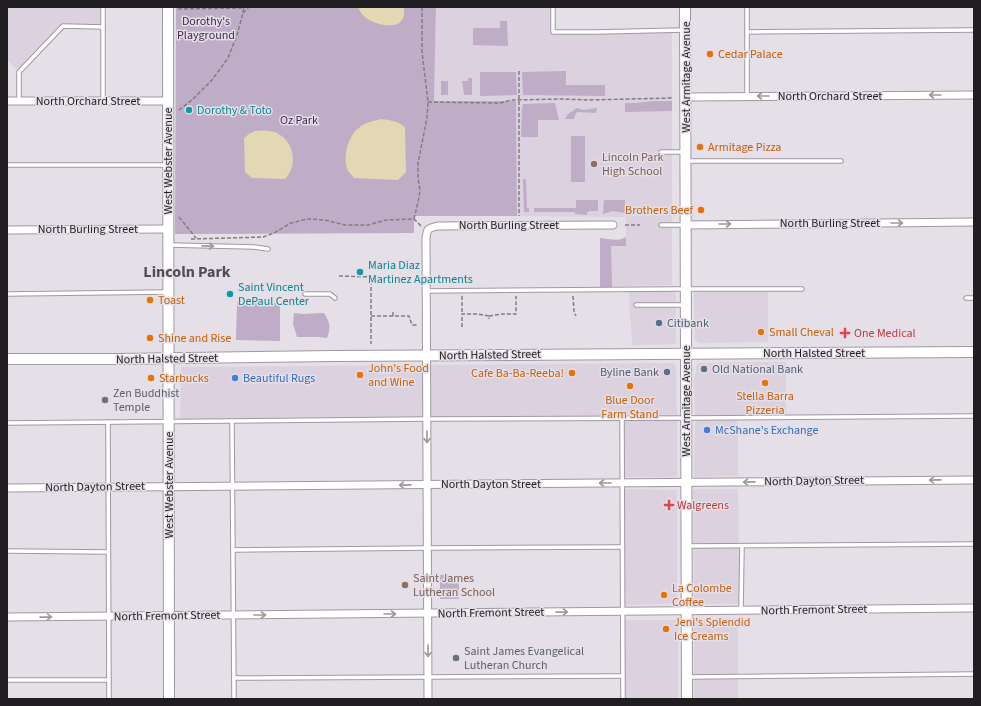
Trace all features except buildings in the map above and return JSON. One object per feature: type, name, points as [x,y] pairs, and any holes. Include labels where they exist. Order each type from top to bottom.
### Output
[{"type":"main road","name":"West Armitage Avenue","points":[[685,7],[687,699]]},
{"type":"main road","name":"West Webster Avenue","points":[[169,699],[168,101],[173,8]]},
{"type":"main road","name":"North Halsted Street","points":[[7,359],[974,352]]},
{"type":"street","name":"North Orchard Street","points":[[686,97],[974,95]]},
{"type":"street","name":"North Orchard Street","points":[[7,101],[168,101]]},
{"type":"street","name":"North Burling Street","points":[[686,225],[974,222]]},
{"type":"street","name":"North Burling Street","points":[[428,229],[438,226],[613,225]]},
{"type":"street","name":"North Burling Street","points":[[7,230],[168,229]]},
{"type":"street","points":[[428,229],[426,239],[428,699]]},
{"type":"street","name":"North Dayton Street","points":[[7,488],[974,480]]},
{"type":"street","name":"North Fremont Street","points":[[7,617],[974,608]]},
{"type":"lane","points":[[103,7],[103,101]]},
{"type":"lane","points":[[552,7],[553,32],[686,30]]},
{"type":"lane","points":[[747,7],[747,96]]},
{"type":"lane","points":[[19,101],[19,72],[62,26],[103,27]]},
{"type":"lane","points":[[747,32],[974,30]]},
{"type":"lane","points":[[661,152],[686,157],[841,161]]},
{"type":"lane","points":[[7,165],[168,165]]},
{"type":"lane","points":[[661,225],[686,225]]},
{"type":"lane","points":[[169,245],[254,247],[268,249]]},
{"type":"lane","points":[[426,291],[686,288],[802,289]]},
{"type":"lane","points":[[7,294],[169,292]]},
{"type":"lane","points":[[305,294],[330,294],[335,298]]},
{"type":"lane","points":[[966,298],[974,298]]},
{"type":"lane","points":[[636,306],[686,305]]},
{"type":"lane","points":[[7,423],[974,416]]},
{"type":"lane","points":[[622,419],[623,699]]},
{"type":"lane","points":[[108,422],[109,699]]},
{"type":"lane","points":[[232,422],[234,699]]},
{"type":"lane","points":[[687,546],[974,544]]},
{"type":"lane","points":[[741,610],[742,546]]},
{"type":"lane","points":[[233,550],[622,547]]},
{"type":"lane","points":[[7,551],[108,552]]},
{"type":"lane","points":[[687,677],[974,674]]},
{"type":"lane","points":[[234,678],[622,676]]},
{"type":"lane","points":[[7,680],[109,680]]},
{"type":"path","points":[[243,13],[249,7]]},
{"type":"path","points":[[414,219],[420,191],[418,163],[427,118],[428,102],[422,52],[422,7]]},
{"type":"path","points":[[173,8],[244,8],[237,35],[228,58],[212,80],[193,99],[179,110]]},
{"type":"path","points":[[519,71],[519,216]]},
{"type":"path","points":[[428,102],[500,103],[511,100],[672,98]]},
{"type":"path","points":[[179,217],[196,238]]},
{"type":"path","points":[[190,239],[263,237],[274,233],[291,223],[307,220],[325,220],[345,225],[368,225],[386,220],[414,219],[428,229]]},
{"type":"path","points":[[625,225],[640,225]]},
{"type":"path","points":[[339,276],[370,277],[371,344]]},
{"type":"path","points":[[462,290],[462,327]]},
{"type":"path","points":[[462,314],[477,314],[489,318],[502,314],[516,314],[516,290]]},
{"type":"path","points":[[573,290],[574,311],[576,316]]},
{"type":"path","points":[[371,316],[409,316],[412,324],[418,325]]},
{"type":"shaded area","points":[[7,7],[100,7],[100,25],[61,24],[17,70],[7,59]]},
{"type":"shaded area","name":"Lincoln Park High School","points":[[436,7],[550,7],[550,32],[672,30],[672,285],[611,286],[611,246],[626,246],[626,217],[517,216],[516,101],[434,101]]},
{"type":"shaded area","points":[[629,289],[676,289],[676,344],[632,345]]},
{"type":"shaded area","points":[[694,291],[768,291],[768,342],[699,343],[695,340]]},
{"type":"shaded area","points":[[786,362],[786,417],[738,418],[738,476],[694,477],[694,379],[696,366],[699,363]]},
{"type":"shaded area","points":[[675,364],[676,367],[677,477],[622,477],[622,419],[625,417],[374,417],[180,421],[181,367]]},
{"type":"shaded area","points":[[622,489],[677,490],[677,604],[622,605]]},
{"type":"shaded area","points":[[693,489],[738,489],[739,546],[742,546],[741,604],[694,604]]},
{"type":"shaded area","points":[[738,618],[738,699],[694,699],[694,619]]},
{"type":"shaded area","points":[[622,620],[678,620],[678,699],[623,699]]},
{"type":"green space","name":"Oz Park","points":[[176,7],[436,7],[434,101],[516,101],[517,216],[414,216],[414,233],[175,234]]},
{"type":"green space","points":[[500,21],[507,21],[508,46],[473,45],[473,28],[500,28]]},
{"type":"green space","points":[[566,71],[566,85],[605,85],[605,96],[523,95],[522,72]]},
{"type":"green space","points":[[480,72],[516,72],[517,95],[480,96]]},
{"type":"green space","points":[[468,78],[472,78],[472,95],[464,95],[462,81],[468,81]]},
{"type":"green space","points":[[441,81],[448,81],[448,95],[441,95]]},
{"type":"green space","points":[[672,101],[672,111],[625,112],[625,103]]},
{"type":"green space","points":[[555,103],[559,120],[538,120],[538,137],[521,137],[523,104]]},
{"type":"green space","points":[[577,108],[583,110],[597,108],[596,113],[577,112],[574,119],[565,119],[567,115]]},
{"type":"green space","points":[[571,136],[585,136],[585,182],[571,182]]},
{"type":"green space","points":[[523,179],[526,179],[527,208],[529,208],[529,212],[524,212]]},
{"type":"green space","points":[[576,200],[598,200],[598,211],[589,211],[587,212],[587,215],[575,214],[575,212],[534,212],[534,208],[576,208]]},
{"type":"green space","points":[[604,200],[625,200],[625,213],[613,211],[603,214]]},
{"type":"green space","points":[[626,237],[626,246],[611,246],[612,287],[600,287],[600,238],[617,240]]},
{"type":"green space","points":[[237,302],[280,303],[280,341],[236,340]]},
{"type":"green space","points":[[294,313],[324,313],[328,319],[329,325],[327,338],[297,337],[293,325]]},
{"type":"green space","points":[[440,575],[459,576],[459,599],[440,599]]},
{"type":"sand","points":[[358,7],[404,7],[404,15],[402,20],[395,25],[384,25],[366,18]]},
{"type":"sand","points":[[381,119],[394,121],[405,127],[406,172],[398,180],[354,178],[348,171],[346,165],[346,153],[349,141],[352,135],[362,125]]},
{"type":"sand","points":[[255,131],[274,132],[285,139],[289,144],[293,156],[293,162],[289,174],[285,179],[252,178],[245,172],[244,138]]},
{"type":"place","name":"Cedar Palace","points":[[710,54]]},
{"type":"place","name":"Dorothy & Toto","points":[[189,110]]},
{"type":"place","name":"Armitage Pizza","points":[[700,147]]},
{"type":"place","name":"Lincoln Park High School","points":[[594,164]]},
{"type":"place","name":"Brothers Beef","points":[[701,210]]},
{"type":"place","name":"Maria Diaz Martinez Apartments","points":[[360,272]]},
{"type":"place","name":"Saint Vincent DePaul Center","points":[[230,294]]},
{"type":"place","name":"Toast","points":[[150,300]]},
{"type":"place","name":"Citibank","points":[[659,323]]},
{"type":"place","name":"Small Cheval","points":[[761,332]]},
{"type":"place","name":"One Medical","points":[[845,333]]},
{"type":"place","name":"Shine and Rise","points":[[150,338]]},
{"type":"place","name":"Old National Bank","points":[[704,369]]},
{"type":"place","name":"Byline Bank","points":[[667,372]]},
{"type":"place","name":"Cafe Ba-Ba-Reeba!","points":[[572,373]]},
{"type":"place","name":"John's Food and Wine","points":[[360,375]]},
{"type":"place","name":"Starbucks","points":[[151,378]]},
{"type":"place","name":"Beautiful Rugs","points":[[235,378]]},
{"type":"place","name":"Stella Barra Pizzeria","points":[[765,383]]},
{"type":"place","name":"Blue Door Farm Stand","points":[[630,386]]},
{"type":"place","name":"Zen Buddhist Temple","points":[[105,400]]},
{"type":"place","name":"McShane's Exchange","points":[[707,430]]},
{"type":"place","name":"Walgreens","points":[[669,505]]},
{"type":"place","name":"Saint James Lutheran School","points":[[405,585]]},
{"type":"place","name":"La Colombe Coffee","points":[[664,595]]},
{"type":"place","name":"Jeni's Splendid Ice Creams","points":[[666,629]]},
{"type":"place","name":"Saint James Evangelical Lutheran Church","points":[[456,658]]},
{"type":"district","name":"Lincoln Park","points":[[187,272]]},
{"type":"park label","name":"Dorothy's Playground","points":[[206,28]]}]
